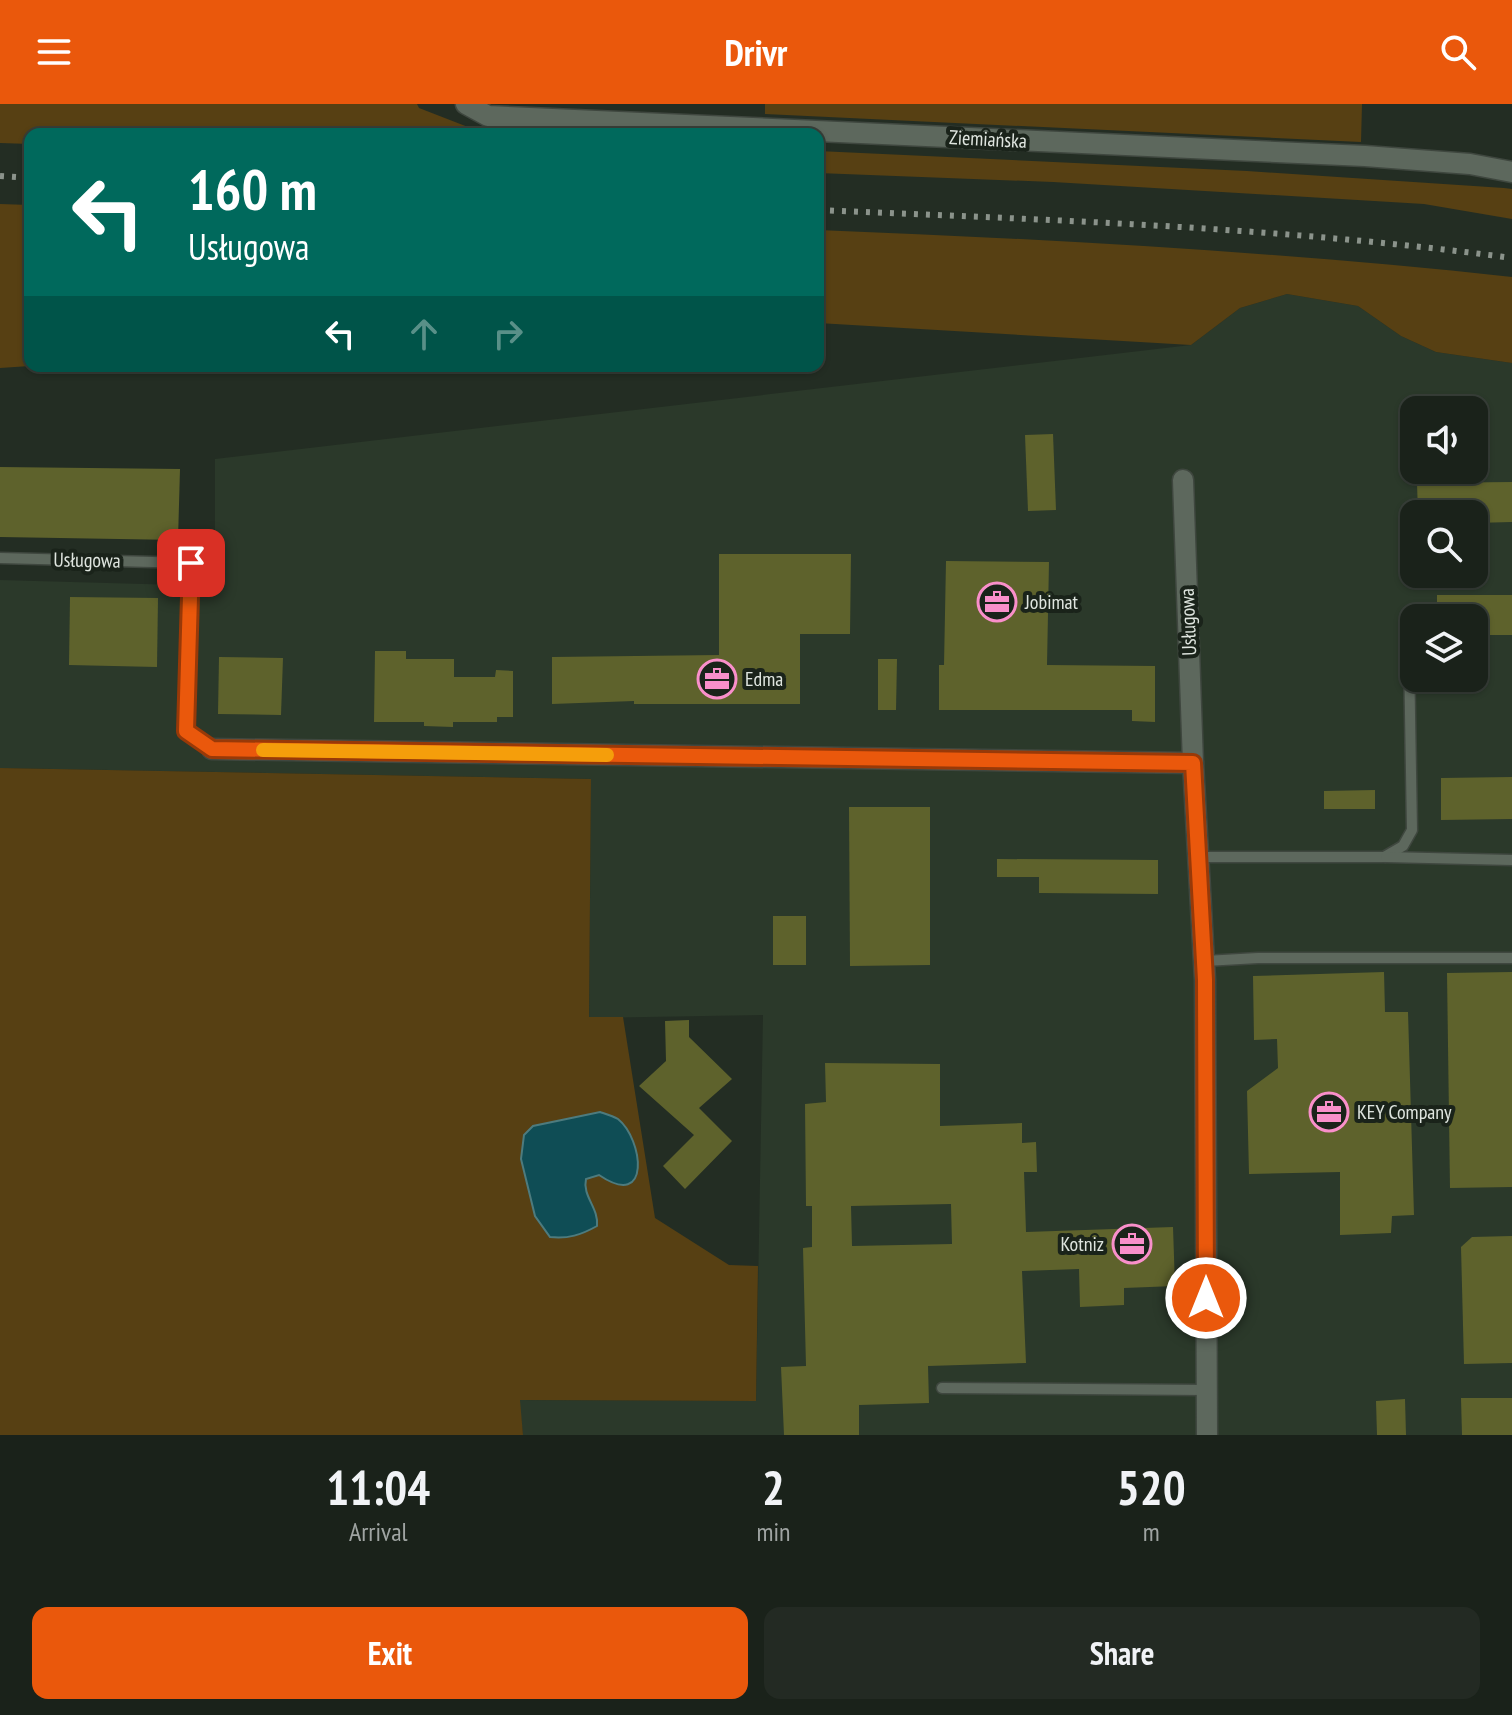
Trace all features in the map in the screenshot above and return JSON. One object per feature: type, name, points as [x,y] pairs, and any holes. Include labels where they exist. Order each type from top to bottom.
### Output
[{"type":"street","name":"Ziemiańska","points":[[466,104],[488,116],[751,128]]},
{"type":"street","name":"Ziemiańska","points":[[824,131],[1365,156],[1470,164],[1512,172]]},
{"type":"street","name":"Usługowa","points":[[1183,480],[1197,857],[1205,961],[1207,1435]]},
{"type":"street","name":"Usługowa","points":[[212,749],[1193,763]]},
{"type":"lane","name":"Usługowa","points":[[0,558],[191,563],[186,731],[212,749]]},
{"type":"lane","points":[[1384,857],[1403,846],[1412,830],[1410,692]]},
{"type":"lane","points":[[1197,857],[1512,860]]},
{"type":"lane","points":[[1205,961],[1258,958],[1512,958]]},
{"type":"lane","points":[[942,1388],[1206,1390]]},
{"type":"shaded area","points":[[0,104],[417,104],[419,108],[471,128],[24,128],[24,144],[0,143]]},
{"type":"shaded area","points":[[765,104],[1362,104],[1361,142],[765,114]]},
{"type":"shaded area","points":[[824,151],[1247,171],[1504,188],[1512,189],[1512,219],[1424,204],[1053,182],[824,173]]},
{"type":"shaded area","points":[[0,204],[24,205],[24,366],[0,368]]},
{"type":"shaded area","points":[[824,230],[1165,248],[1339,260],[1512,277],[1512,363],[1436,352],[1401,336],[1358,306],[1287,294],[1240,308],[1191,345],[824,323]]},
{"type":"shaded area","points":[[1287,294],[1358,306],[1401,336],[1436,352],[1512,363],[1512,1435],[523,1435],[519,1400],[756,1401],[763,1015],[589,1018],[591,779],[0,768],[0,580],[215,586],[215,459],[1191,345],[1240,308]]},
{"type":"shaded area","points":[[0,768],[591,779],[589,1017],[623,1017],[655,1218],[729,1265],[758,1266],[756,1401],[520,1400],[523,1435],[0,1435]]},
{"type":"water","points":[[600,1112],[618,1119],[627,1129],[637,1155],[635,1178],[628,1184],[616,1184],[599,1175],[586,1179],[586,1191],[596,1213],[597,1226],[574,1236],[550,1237],[535,1216],[521,1159],[524,1135],[533,1126]]},
{"type":"building","points":[[1053,434],[1056,510],[1028,511],[1025,435]]},
{"type":"building","points":[[0,467],[180,469],[178,540],[0,537]]},
{"type":"building","points":[[1512,482],[1512,522],[1488,523],[1488,500],[1418,500],[1417,484]]},
{"type":"building","points":[[719,554],[851,554],[850,634],[800,634],[800,704],[634,704],[634,701],[552,704],[552,657],[719,655]]},
{"type":"building","points":[[946,561],[1049,562],[1047,665],[1155,666],[1155,722],[1132,721],[1132,710],[939,710],[939,665],[944,665]]},
{"type":"building","points":[[1437,595],[1512,595],[1512,635],[1488,635],[1488,604],[1437,604]]},
{"type":"building","points":[[70,597],[158,598],[157,667],[69,665]]},
{"type":"building","points":[[375,651],[406,651],[406,659],[454,659],[454,677],[495,677],[496,670],[513,671],[513,717],[497,717],[497,722],[453,722],[453,727],[424,726],[424,722],[374,722]]},
{"type":"building","points":[[219,657],[283,658],[281,715],[218,714]]},
{"type":"building","points":[[878,659],[897,659],[896,710],[878,710]]},
{"type":"building","points":[[1512,777],[1512,819],[1441,820],[1441,778]]},
{"type":"building","points":[[1375,790],[1375,809],[1324,809],[1324,791]]},
{"type":"building","points":[[849,807],[930,807],[930,965],[850,966]]},
{"type":"building","points":[[997,859],[1158,860],[1158,894],[1039,893],[1039,877],[997,877]]},
{"type":"building","points":[[773,916],[806,916],[806,965],[773,965]]},
{"type":"building","name":"KEY Company","points":[[1384,972],[1385,1012],[1408,1012],[1414,1215],[1392,1216],[1391,1233],[1340,1235],[1340,1172],[1249,1174],[1247,1091],[1278,1068],[1277,1039],[1254,1040],[1253,976]]},
{"type":"building","points":[[1512,972],[1512,1187],[1450,1188],[1447,973]]},
{"type":"building","points":[[689,1020],[689,1037],[732,1079],[699,1108],[732,1141],[685,1189],[663,1166],[694,1135],[639,1086],[666,1061],[665,1021]]},
{"type":"building","points":[[825,1063],[940,1064],[940,1126],[1022,1123],[1022,1143],[1036,1142],[1037,1172],[1024,1172],[1026,1232],[1173,1227],[1175,1286],[1124,1288],[1124,1305],[1080,1307],[1079,1269],[1022,1271],[1026,1363],[928,1366],[929,1403],[859,1405],[859,1435],[784,1435],[781,1367],[806,1366],[803,1248],[812,1247],[812,1206],[806,1206],[805,1104],[826,1102]],"holes":[[[951,1204],[952,1244],[852,1246],[851,1206]]]},
{"type":"building","points":[[1512,1236],[1512,1363],[1464,1364],[1461,1247],[1472,1237]]},
{"type":"building","points":[[1461,1398],[1512,1398],[1512,1435],[1462,1435]]},
{"type":"building","points":[[1405,1399],[1406,1435],[1377,1435],[1376,1401]]},
{"type":"railway","points":[[0,176],[24,178]]},
{"type":"railway","points":[[824,210],[1253,232],[1512,258]]},
{"type":"slow traffic","points":[[263,750],[607,755]]},
{"type":"place","name":"Jobimat","points":[[997,602]]},
{"type":"place","name":"Edma","points":[[717,679]]},
{"type":"place","name":"KEY Company","points":[[1329,1112]]},
{"type":"place","name":"Kotniz","points":[[1132,1244]]},
{"type":"route","points":[[191,563],[186,731],[212,749],[1193,763],[1205,961],[1206,1298]]}]
